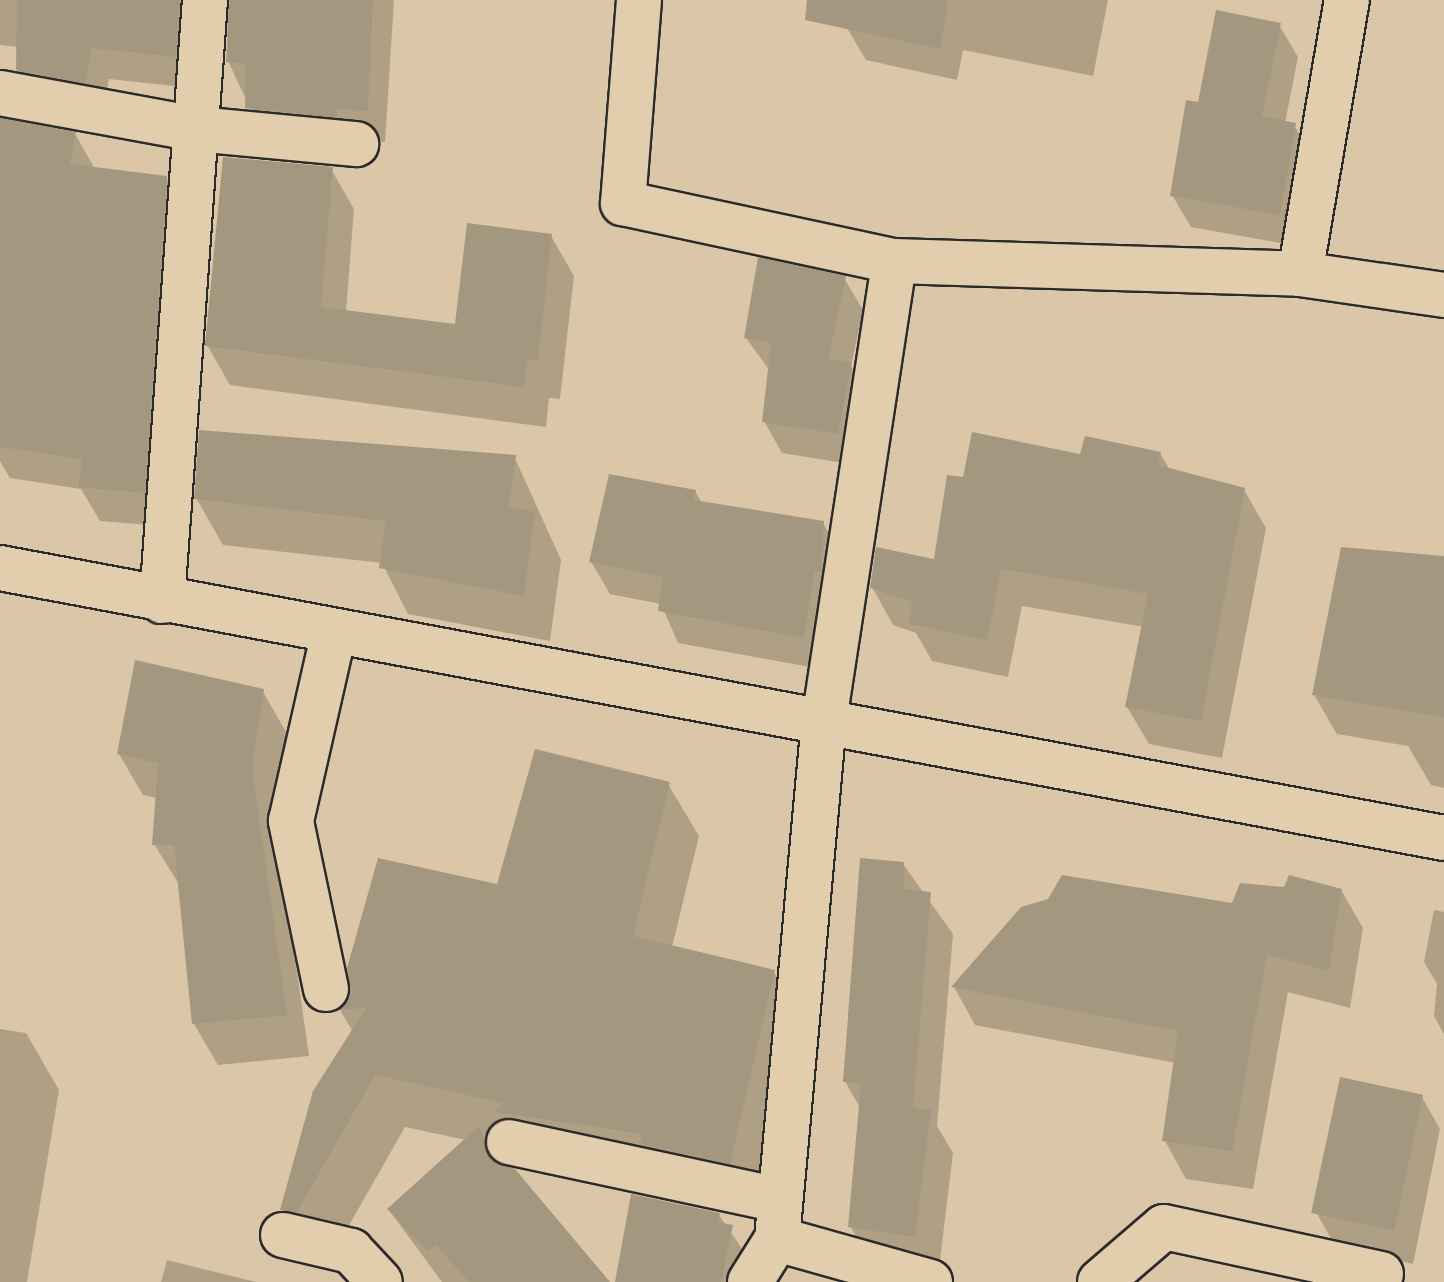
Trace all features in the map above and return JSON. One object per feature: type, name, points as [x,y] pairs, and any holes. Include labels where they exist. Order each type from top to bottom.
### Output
[{"type":"street","points":[[162,601],[205,0]]},
{"type":"street","points":[[639,0],[623,203],[894,261],[1300,274],[1444,295]]},
{"type":"street","points":[[1300,274],[1347,0]]},
{"type":"street","points":[[0,93],[196,129],[356,144]]},
{"type":"street","points":[[750,1282],[779,1220],[824,721],[894,261]]},
{"type":"street","points":[[0,568],[162,601],[1444,838]]},
{"type":"street","points":[[326,989],[291,821],[334,632]]},
{"type":"street","points":[[509,1142],[779,1220],[930,1282]]},
{"type":"street","points":[[1100,1282],[1164,1227],[1381,1274]]},
{"type":"street","points":[[283,1235],[351,1251],[380,1282]]},
{"type":"building","points":[[17,0],[180,0],[176,57],[92,48],[85,83],[16,70]]},
{"type":"building","points":[[230,0],[373,0],[368,111],[337,109],[337,117],[245,108],[246,64],[226,62]]},
{"type":"building","points":[[807,0],[948,0],[940,49],[805,20]]},
{"type":"building","points":[[1216,10],[1281,23],[1262,116],[1296,123],[1280,215],[1170,196],[1186,100],[1198,102]]},
{"type":"building","points":[[0,118],[76,132],[70,164],[167,176],[145,493],[78,487],[82,459],[0,447]]},
{"type":"building","points":[[223,157],[333,167],[321,307],[455,324],[467,223],[552,234],[538,360],[527,359],[524,387],[205,346]]},
{"type":"building","points":[[758,257],[846,276],[828,359],[852,363],[838,434],[762,422],[771,343],[744,338]]},
{"type":"building","points":[[199,430],[516,455],[509,507],[535,512],[524,596],[379,568],[386,521],[194,499]]},
{"type":"building","points":[[972,432],[1080,454],[1085,436],[1161,452],[1158,465],[1245,488],[1201,721],[1125,707],[1148,594],[1001,569],[987,640],[909,624],[912,602],[870,588],[876,547],[934,559],[947,475],[963,477]]},
{"type":"building","points":[[609,474],[696,490],[694,500],[824,521],[821,572],[815,570],[803,638],[658,611],[663,577],[589,562]]},
{"type":"building","points":[[1341,547],[1444,556],[1444,717],[1312,695]]},
{"type":"building","points":[[135,660],[264,689],[252,768],[287,1015],[192,1024],[174,845],[152,845],[158,763],[117,754]]},
{"type":"building","points":[[535,749],[670,782],[633,936],[775,970],[730,1164],[640,1144],[642,1134],[494,1112],[504,1103],[375,1075],[297,1212],[280,1210],[313,1091],[366,1008],[338,1010],[350,996],[347,968],[378,858],[497,884]]},
{"type":"building","points":[[860,858],[904,862],[904,889],[931,892],[913,1108],[931,1110],[915,1237],[848,1227],[861,1083],[843,1082]]},
{"type":"building","points":[[1062,875],[1232,903],[1240,883],[1284,887],[1289,875],[1342,889],[1329,971],[1267,955],[1232,1151],[1162,1141],[1178,1031],[951,987],[1021,907],[1048,899]]},
{"type":"building","points":[[1340,1077],[1423,1095],[1394,1231],[1311,1213]]},
{"type":"building","points":[[479,1126],[492,1160],[515,1169],[610,1282],[469,1282],[436,1245],[427,1251],[387,1209]]},
{"type":"building","points":[[631,1194],[720,1213],[718,1222],[733,1225],[721,1282],[615,1282]]}]
